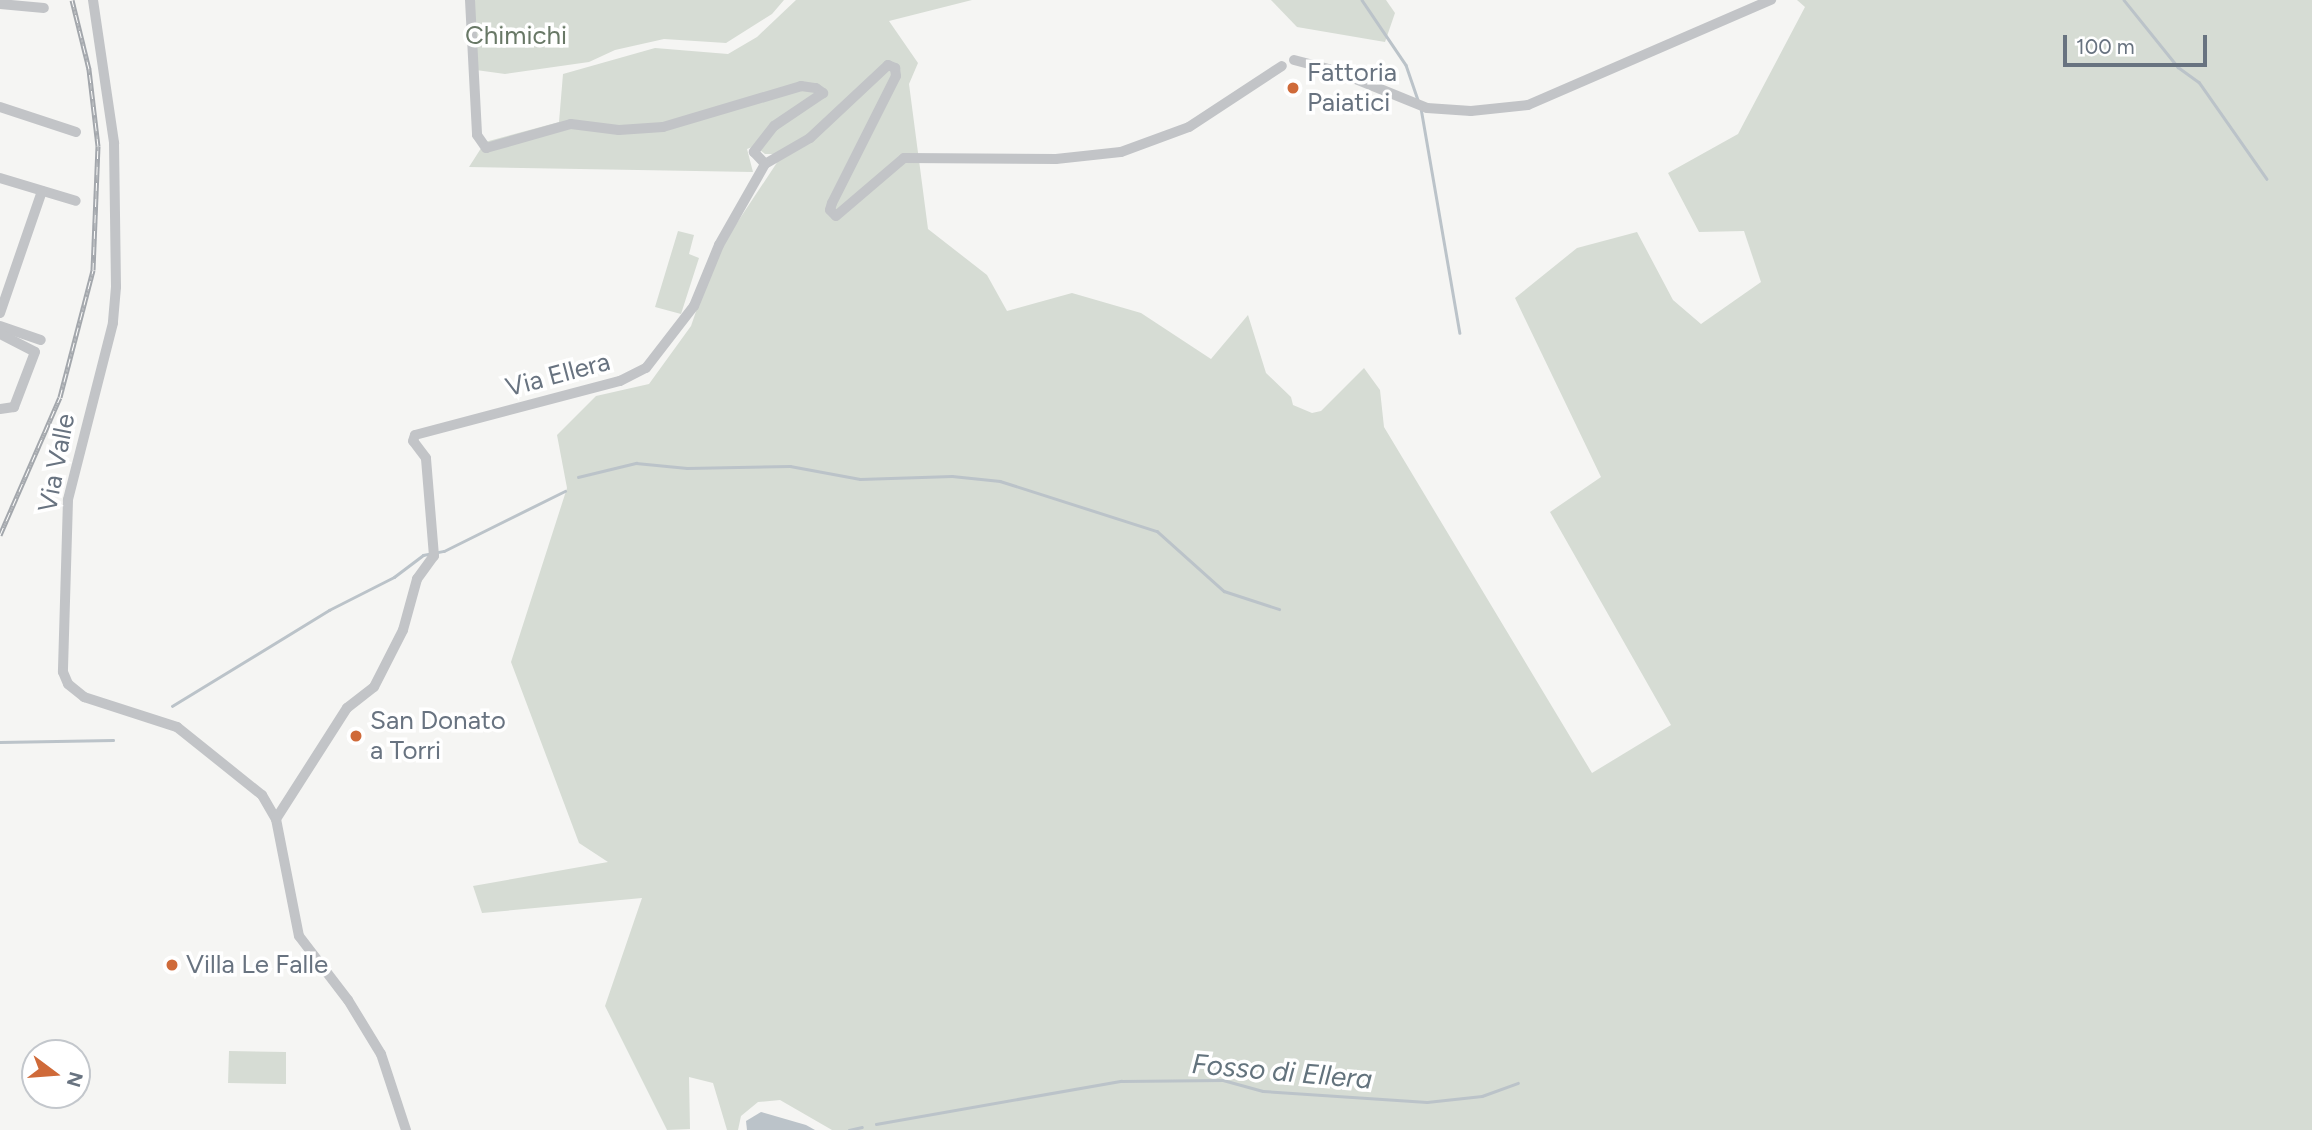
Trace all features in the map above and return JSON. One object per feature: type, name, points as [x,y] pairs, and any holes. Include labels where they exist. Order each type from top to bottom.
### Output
[{"type":"street","name":"Via Valle","points":[[93,0],[114,143],[116,287],[113,323],[68,500],[63,672],[68,684],[84,697],[177,727],[254,786],[276,818]]},
{"type":"street","name":"Via Ellera","points":[[276,818],[347,708],[374,687],[403,630],[417,579],[433,551],[426,458],[413,441],[415,435],[620,381],[646,368],[694,306],[719,245],[765,164],[754,152],[774,126],[823,93],[816,88],[801,86],[663,127],[619,130],[571,124],[486,148],[477,135],[470,0]]},
{"type":"street","points":[[1294,60],[1336,71],[1427,108],[1492,110],[1539,102],[1771,0]]},
{"type":"street","points":[[0,4],[44,8]]},
{"type":"street","points":[[765,164],[810,138],[885,65],[895,68],[896,76],[832,203],[831,212],[836,216],[904,158],[1056,159],[1121,152],[1189,127],[1282,66]]},
{"type":"street","points":[[0,107],[76,132]]},
{"type":"street","points":[[0,178],[76,201]]},
{"type":"street","points":[[0,313],[42,191]]},
{"type":"street","points":[[0,326],[41,340]]},
{"type":"street","points":[[0,334],[35,352],[14,407],[0,409]]},
{"type":"street","points":[[276,818],[299,936],[348,1000],[381,1054],[406,1130]]},
{"type":"green space","name":"Chimichi","points":[[472,0],[784,0],[772,14],[726,43],[664,39],[615,50],[589,62],[505,74],[476,70]]},
{"type":"green space","points":[[796,0],[972,0],[889,21],[918,63],[909,84],[928,229],[987,275],[1007,311],[1072,293],[1141,313],[1211,359],[1248,315],[1266,373],[1291,397],[1293,405],[1312,413],[1321,411],[1364,368],[1380,390],[1384,427],[1592,773],[1671,725],[1550,512],[1601,477],[1515,298],[1577,248],[1637,232],[1673,300],[1701,324],[1761,282],[1744,231],[1699,232],[1668,173],[1738,134],[1805,7],[1797,0],[2312,0],[2312,1130],[832,1130],[780,1100],[758,1102],[741,1116],[738,1130],[727,1130],[713,1083],[689,1077],[690,1129],[667,1130],[605,1006],[642,898],[482,913],[473,886],[608,862],[579,843],[511,662],[567,488],[557,435],[596,396],[649,384],[691,326],[715,256],[778,161],[777,154],[765,154],[755,146],[747,149],[753,172],[469,167],[485,142],[559,122],[563,74],[655,48],[728,54],[757,37]]},
{"type":"green space","points":[[1271,0],[1386,0],[1395,13],[1385,42],[1297,27]]},
{"type":"green space","points":[[678,231],[694,235],[689,254],[699,258],[681,314],[655,307]]},
{"type":"green space","points":[[229,1051],[286,1052],[286,1084],[228,1083]]},
{"type":"shaded area","points":[[761,1112],[815,1130],[747,1130],[746,1121]]},
{"type":"waterway","points":[[1362,0],[1406,65],[1419,102]]},
{"type":"waterway","points":[[2124,0],[2178,67],[2199,82],[2267,179]]},
{"type":"waterway","points":[[1421,108],[1460,333]]},
{"type":"waterway","points":[[578,477],[636,463],[687,468],[790,466],[860,479],[952,476],[1000,481],[1157,531],[1224,591],[1279,609]]},
{"type":"waterway","points":[[172,706],[329,610],[394,577],[423,555],[444,551],[565,491]]},
{"type":"waterway","points":[[0,742],[113,740]]},
{"type":"waterway","name":"Fosso di Ellera","points":[[876,1124],[1121,1081],[1223,1080],[1263,1091],[1427,1102],[1482,1096],[1518,1083]]},
{"type":"waterway","name":"Fosso di Ellera","points":[[849,1130],[862,1127]]},
{"type":"railway","points":[[0,535],[60,397],[93,270],[98,146],[89,69],[72,0]]},
{"type":"place","name":"Fattoria Paiatici","points":[[1293,88]]},
{"type":"place","name":"San Donato a Torri","points":[[356,736]]},
{"type":"place","name":"Villa Le Falle","points":[[172,965]]}]
